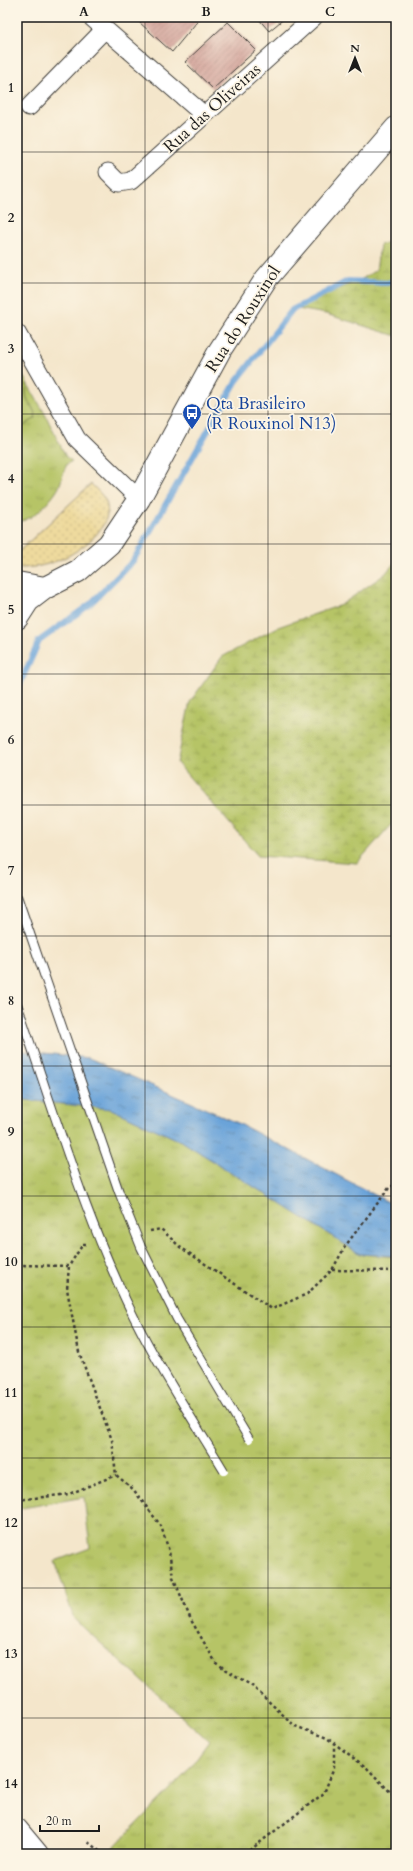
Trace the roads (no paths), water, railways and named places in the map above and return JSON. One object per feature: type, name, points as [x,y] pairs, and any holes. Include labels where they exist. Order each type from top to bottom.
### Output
[{"type":"main road","name":"Rua do Rouxinol","points":[[17,618],[28,601],[45,588],[78,571],[109,544],[139,499],[220,350],[266,279],[396,128]]},
{"type":"main road","points":[[17,583],[45,588]]},
{"type":"main road","points":[[17,1830],[37,1854]]},
{"type":"street","points":[[91,17],[204,115]]},
{"type":"street","name":"Rua das Oliveiras","points":[[108,172],[119,183],[130,181],[314,17]]},
{"type":"street","points":[[29,107],[106,29]]},
{"type":"street","points":[[17,333],[76,439],[139,499]]},
{"type":"lane","points":[[17,896],[119,1192],[141,1247],[176,1319],[249,1439]]},
{"type":"lane","points":[[17,1004],[85,1201],[108,1261],[142,1334],[224,1471]]},
{"type":"water","points":[[17,1050],[89,1058],[238,1123],[396,1206],[396,1256],[360,1254],[183,1142],[111,1109],[17,1099]]},
{"type":"waterway","points":[[17,691],[39,641],[89,605],[133,561],[236,382],[292,310],[348,281],[387,283],[396,280]]},
{"type":"place","name":"Qta Brasileiro (R Rouxinol N13)","points":[[192,430]]}]
